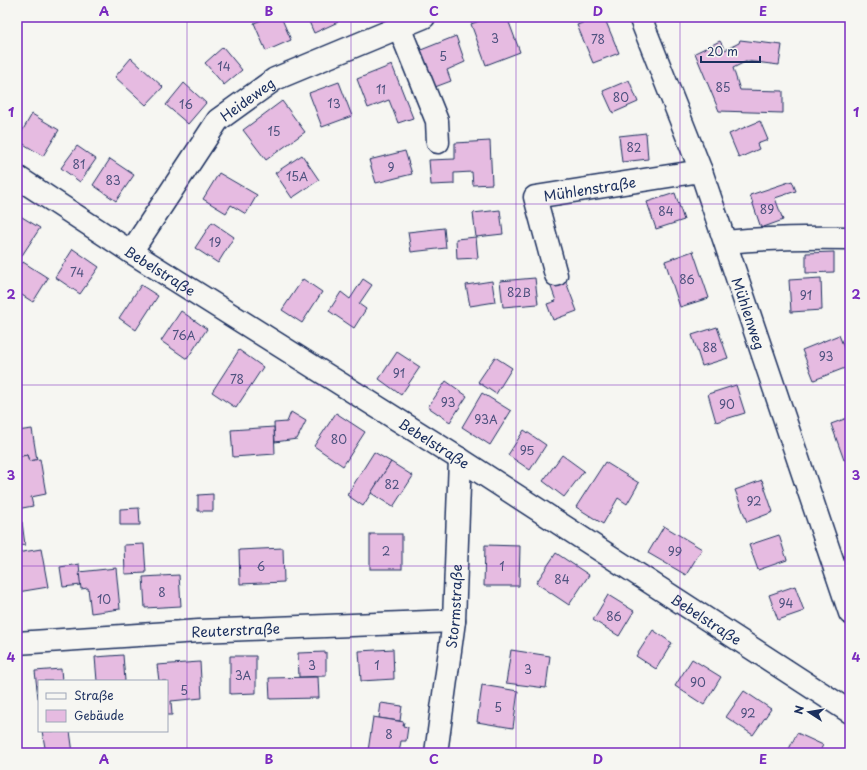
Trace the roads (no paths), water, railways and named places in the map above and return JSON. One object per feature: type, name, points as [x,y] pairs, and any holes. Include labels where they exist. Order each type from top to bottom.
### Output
[{"type":"street","name":"Heideweg","points":[[131,252],[218,120],[275,79],[424,17]]},
{"type":"street","name":"Mühlenweg","points":[[640,17],[701,171],[850,613]]},
{"type":"street","points":[[399,27],[437,121],[438,142]]},
{"type":"street","name":"Mühlenstraße","points":[[556,276],[535,197],[701,171]]},
{"type":"street","name":"Bebelstraße","points":[[17,177],[131,252],[460,459],[850,712]]},
{"type":"street","points":[[726,242],[827,237],[850,238]]},
{"type":"street","name":"Stormstraße","points":[[436,753],[454,621],[460,459]]},
{"type":"street","name":"Reuterstraße","points":[[17,643],[199,631],[454,621]]}]
